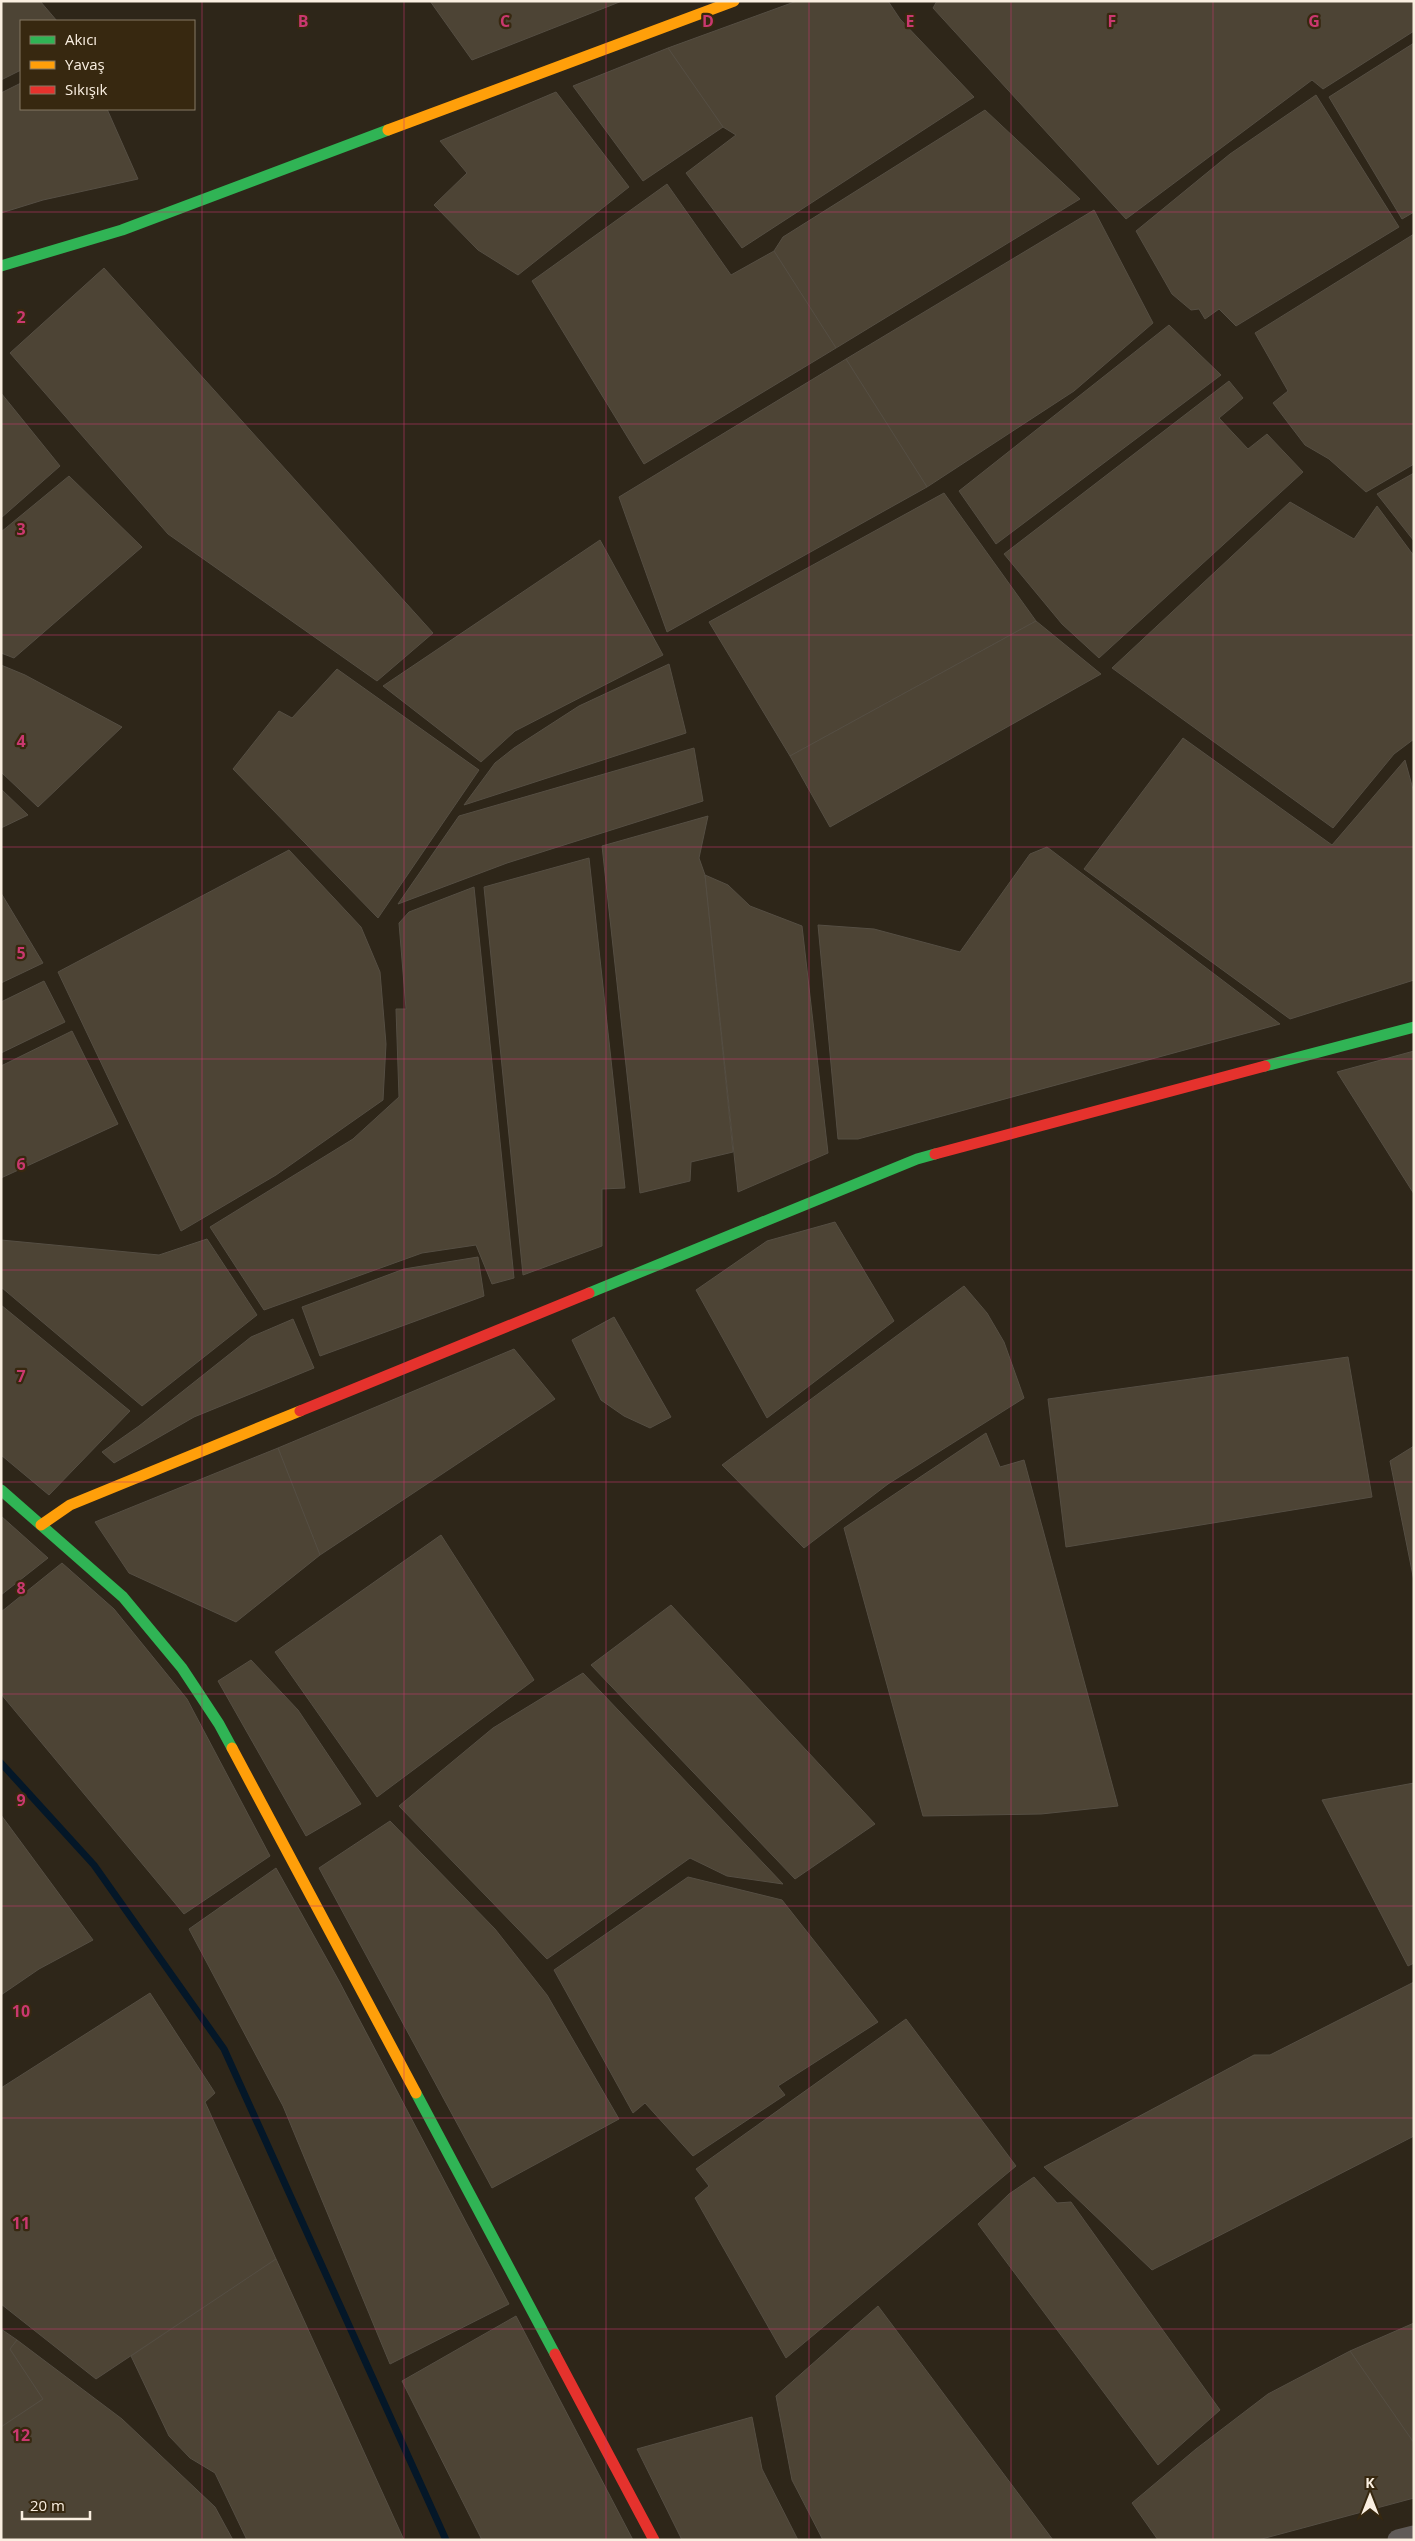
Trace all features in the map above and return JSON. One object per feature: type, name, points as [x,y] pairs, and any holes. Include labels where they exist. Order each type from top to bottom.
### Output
[{"type":"street","points":[[1,266],[122,230],[734,1]]},
{"type":"street","points":[[41,1524],[70,1505],[917,1159],[1414,1027]]},
{"type":"street","points":[[1,1490],[123,1597],[182,1668],[219,1724],[654,2540]]},
{"type":"street","points":[[1398,2540],[1414,2536]]},
{"type":"building","points":[[1,1],[40,1],[56,20],[20,20],[20,70],[1,80]]},
{"type":"building","points":[[430,1],[622,1],[472,60]]},
{"type":"building","points":[[797,1],[888,1],[900,19],[974,97],[742,248],[686,173],[736,135],[723,127],[668,48]]},
{"type":"building","points":[[937,1],[1414,1],[1414,31],[1323,89],[1312,80],[1126,219],[933,8]]},
{"type":"building","points":[[1414,43],[1414,212],[1402,219],[1329,97]]},
{"type":"building","points":[[668,48],[723,127],[643,181],[573,86]]},
{"type":"building","points":[[20,84],[20,110],[107,110],[138,179],[43,200],[1,213],[1,93]]},
{"type":"building","points":[[556,92],[629,187],[518,275],[478,250],[434,205],[467,173],[440,141]]},
{"type":"building","points":[[1316,95],[1399,227],[1236,326],[1219,309],[1205,319],[1199,309],[1191,310],[1172,294],[1136,231],[1230,154]]},
{"type":"building","points":[[985,110],[1080,199],[836,348],[774,251],[783,237]]},
{"type":"building","points":[[667,184],[731,275],[774,251],[836,348],[644,464],[532,281]]},
{"type":"building","points":[[1094,210],[1153,323],[1074,391],[927,487],[846,359]]},
{"type":"building","points":[[1414,234],[1414,464],[1366,492],[1329,459],[1305,445],[1273,403],[1288,391],[1255,333]]},
{"type":"building","points":[[104,268],[433,633],[377,681],[168,534],[10,353]]},
{"type":"building","points":[[1169,325],[1221,375],[996,544],[959,491]]},
{"type":"building","points":[[846,359],[927,487],[667,632],[619,497]]},
{"type":"building","points":[[1229,381],[1243,398],[1219,418],[1248,449],[1267,434],[1303,472],[1099,658],[1062,624],[1004,554]]},
{"type":"building","points":[[1,393],[60,466],[1,518]]},
{"type":"building","points":[[1414,473],[1414,541],[1377,494]]},
{"type":"building","points":[[69,476],[142,547],[14,658],[1,653],[1,532]]},
{"type":"building","points":[[944,493],[1036,621],[790,756],[709,622]]},
{"type":"building","points":[[1290,502],[1354,539],[1377,506],[1414,556],[1414,739],[1394,754],[1333,828],[1112,668]]},
{"type":"building","points":[[600,540],[663,655],[515,731],[481,762],[383,686]]},
{"type":"building","points":[[1036,621],[1101,674],[830,827],[790,756]]},
{"type":"building","points":[[669,664],[686,733],[464,805],[495,763],[514,748],[579,706]]},
{"type":"building","points":[[1,665],[25,675],[122,727],[38,807],[1,772]]},
{"type":"building","points":[[337,669],[479,770],[378,918],[233,769],[279,711],[292,718]]},
{"type":"building","points":[[1183,738],[1332,845],[1405,760],[1414,793],[1414,980],[1290,1019],[1084,869]]},
{"type":"building","points":[[694,748],[703,801],[507,863],[398,904],[459,816]]},
{"type":"building","points":[[1,789],[28,815],[1,828]]},
{"type":"building","points":[[708,816],[699,858],[705,875],[733,1152],[691,1162],[690,1181],[640,1193],[602,846]]},
{"type":"building","points":[[1047,847],[1280,1024],[858,1139],[838,1139],[818,925],[874,929],[960,952],[1030,854]]},
{"type":"building","points":[[289,850],[361,927],[380,972],[386,1044],[383,1100],[276,1175],[181,1231],[58,972]]},
{"type":"building","points":[[589,858],[625,1188],[602,1189],[602,1246],[523,1275],[484,887]]},
{"type":"building","points":[[705,875],[728,885],[750,906],[802,926],[828,1153],[738,1192]]},
{"type":"building","points":[[474,887],[514,1278],[492,1284],[476,1245],[422,1253],[264,1310],[210,1227],[353,1139],[399,1097],[396,1009],[406,1009],[399,923],[409,912]]},
{"type":"building","points":[[1,893],[43,963],[1,983]]},
{"type":"building","points":[[44,981],[65,1022],[1,1053],[1,1002]]},
{"type":"building","points":[[72,1031],[118,1124],[1,1178],[1,1066]]},
{"type":"building","points":[[1414,1051],[1414,1194],[1337,1072]]},
{"type":"building","points":[[835,1222],[894,1321],[767,1418],[696,1290],[767,1241]]},
{"type":"building","points":[[207,1239],[257,1315],[142,1406],[1,1287],[1,1240],[159,1255]]},
{"type":"building","points":[[478,1257],[484,1296],[320,1356],[302,1307],[404,1269]]},
{"type":"building","points":[[964,1286],[987,1313],[1004,1342],[1024,1398],[888,1484],[804,1548],[722,1465]]},
{"type":"building","points":[[1,1305],[130,1411],[49,1495],[1,1455]]},
{"type":"building","points":[[614,1317],[671,1417],[650,1428],[624,1416],[601,1400],[572,1340]]},
{"type":"building","points":[[293,1319],[314,1368],[194,1417],[114,1463],[102,1452],[139,1426],[251,1337]]},
{"type":"building","points":[[514,1349],[555,1399],[320,1555],[278,1448]]},
{"type":"building","points":[[1348,1357],[1372,1497],[1066,1547],[1048,1399]]},
{"type":"building","points":[[986,1433],[1000,1467],[1024,1460],[1118,1806],[1041,1814],[923,1816],[844,1528]]},
{"type":"building","points":[[1414,1446],[1414,1581],[1390,1461]]},
{"type":"building","points":[[278,1448],[320,1555],[236,1622],[129,1573],[95,1522]]},
{"type":"building","points":[[1,1516],[48,1558],[1,1595]]},
{"type":"building","points":[[441,1535],[534,1680],[377,1797],[275,1652]]},
{"type":"building","points":[[62,1563],[114,1609],[187,1699],[270,1856],[184,1914],[1,1694],[1,1612]]},
{"type":"building","points":[[671,1605],[875,1824],[795,1879],[591,1665]]},
{"type":"building","points":[[251,1660],[298,1710],[361,1804],[306,1836],[218,1681]]},
{"type":"building","points":[[583,1673],[783,1884],[727,1876],[690,1858],[547,1959],[399,1806],[493,1728]]},
{"type":"building","points":[[1414,1783],[1414,1963],[1408,1966],[1322,1800]]},
{"type":"building","points":[[1,1815],[93,1940],[39,1969],[1,1995]]},
{"type":"building","points":[[390,1821],[495,1929],[547,1995],[619,2119],[492,2188],[319,1868]]},
{"type":"building","points":[[276,1868],[339,1981],[509,2304],[390,2364],[283,2106],[189,1929]]},
{"type":"building","points":[[688,1877],[782,1900],[878,2022],[778,2086],[785,2095],[693,2156],[645,2103],[633,2113],[554,1970]]},
{"type":"building","points":[[1414,1982],[1414,2136],[1152,2270],[1044,2167],[1254,2055],[1270,2055]]},
{"type":"building","points":[[150,1993],[215,2093],[205,2102],[276,2259],[96,2379],[1,2304],[1,2088]]},
{"type":"building","points":[[906,2019],[1016,2166],[786,2358],[695,2198],[709,2186],[696,2169]]},
{"type":"building","points":[[1034,2177],[1057,2203],[1071,2202],[1220,2410],[1158,2465],[978,2224],[1009,2194]]},
{"type":"building","points":[[276,2259],[404,2540],[247,2540],[215,2473],[190,2458],[169,2436],[131,2356]]},
{"type":"building","points":[[878,2306],[1053,2540],[823,2540],[792,2480],[776,2396]]},
{"type":"building","points":[[516,2316],[633,2540],[482,2540],[402,2381]]},
{"type":"building","points":[[1414,2323],[1414,2443],[1350,2351]]},
{"type":"building","points":[[1,2329],[17,2340],[10,2349],[43,2399],[1,2427]]},
{"type":"building","points":[[17,2340],[122,2419],[215,2507],[233,2540],[4,2540],[1,2536],[1,2427],[43,2399],[10,2349]]},
{"type":"building","points":[[1350,2351],[1414,2443],[1414,2498],[1258,2540],[1158,2540],[1132,2503],[1196,2449],[1268,2394]]},
{"type":"building","points":[[752,2417],[762,2469],[798,2540],[682,2540],[637,2449]]},
{"type":"waterway","points":[[1,1763],[94,1865],[224,2049],[446,2540]]},
{"type":"traffic: fast","points":[[1,266],[122,230],[388,130]]},
{"type":"traffic: fast","points":[[1265,1066],[1414,1027]]},
{"type":"traffic: fast","points":[[589,1293],[917,1159],[935,1154]]},
{"type":"traffic: fast","points":[[1,1490],[123,1597],[182,1668],[219,1724],[232,1748]]},
{"type":"traffic: fast","points":[[416,2093],[555,2354]]},
{"type":"traffic: slow","points":[[388,130],[734,1]]},
{"type":"traffic: slow","points":[[41,1525],[70,1505],[300,1411]]},
{"type":"traffic: slow","points":[[232,1748],[416,2093]]},
{"type":"traffic: jam","points":[[935,1154],[1265,1066]]},
{"type":"traffic: jam","points":[[300,1411],[589,1293]]},
{"type":"traffic: jam","points":[[555,2354],[654,2540]]}]
